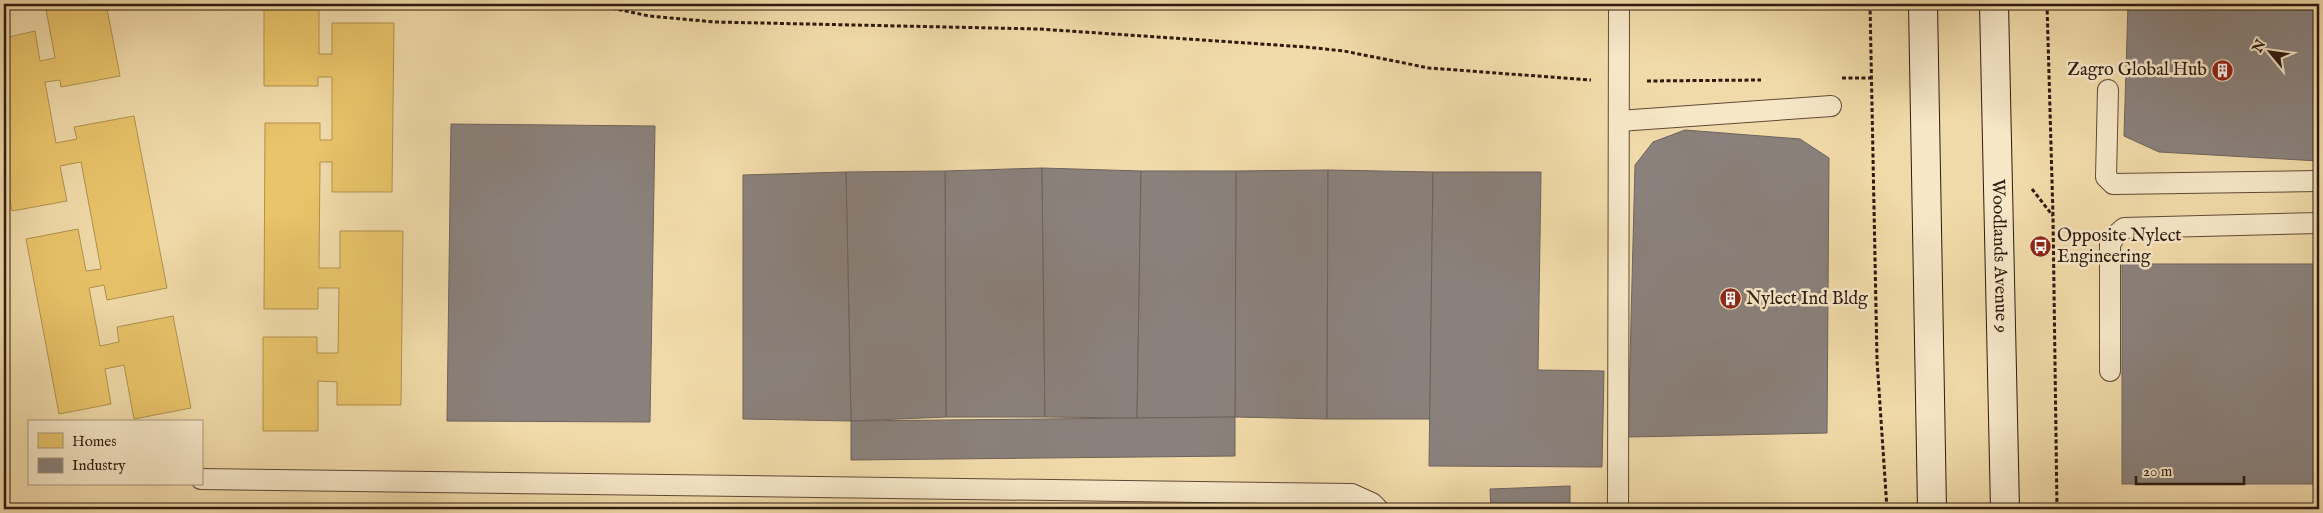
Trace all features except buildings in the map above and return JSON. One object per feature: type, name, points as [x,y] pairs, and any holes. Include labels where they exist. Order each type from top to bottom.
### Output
[{"type":"main road","points":[[1923,4],[1932,509]]},
{"type":"main road","name":"Woodlands Avenue 9","points":[[1994,4],[2005,509]]},
{"type":"lane","points":[[1618,509],[1619,4]]},
{"type":"lane","points":[[2108,90],[2106,177],[2112,184],[2319,181]]},
{"type":"lane","points":[[1619,121],[1831,106]]},
{"type":"lane","points":[[2110,371],[2110,244],[2116,234],[2124,228],[2319,224]]},
{"type":"lane","points":[[202,479],[1352,494],[1378,509]]},
{"type":"path","points":[[593,4],[649,16],[715,22],[1039,28],[1296,46],[1344,51],[1429,68],[1619,82],[1764,80]]},
{"type":"path","points":[[1870,4],[1877,360],[1888,509]]},
{"type":"path","points":[[2046,4],[2053,216],[2057,509]]},
{"type":"path","points":[[1832,78],[1871,78]]},
{"type":"waterway","points":[[4,499],[6,509]]},
{"type":"place","name":"Zagro Global Hub","points":[[2223,70]]},
{"type":"place","name":"Opposite Nylect Engineering","points":[[2041,246]]},
{"type":"place","name":"Nylect Ind Bldg","points":[[1730,299]]}]
